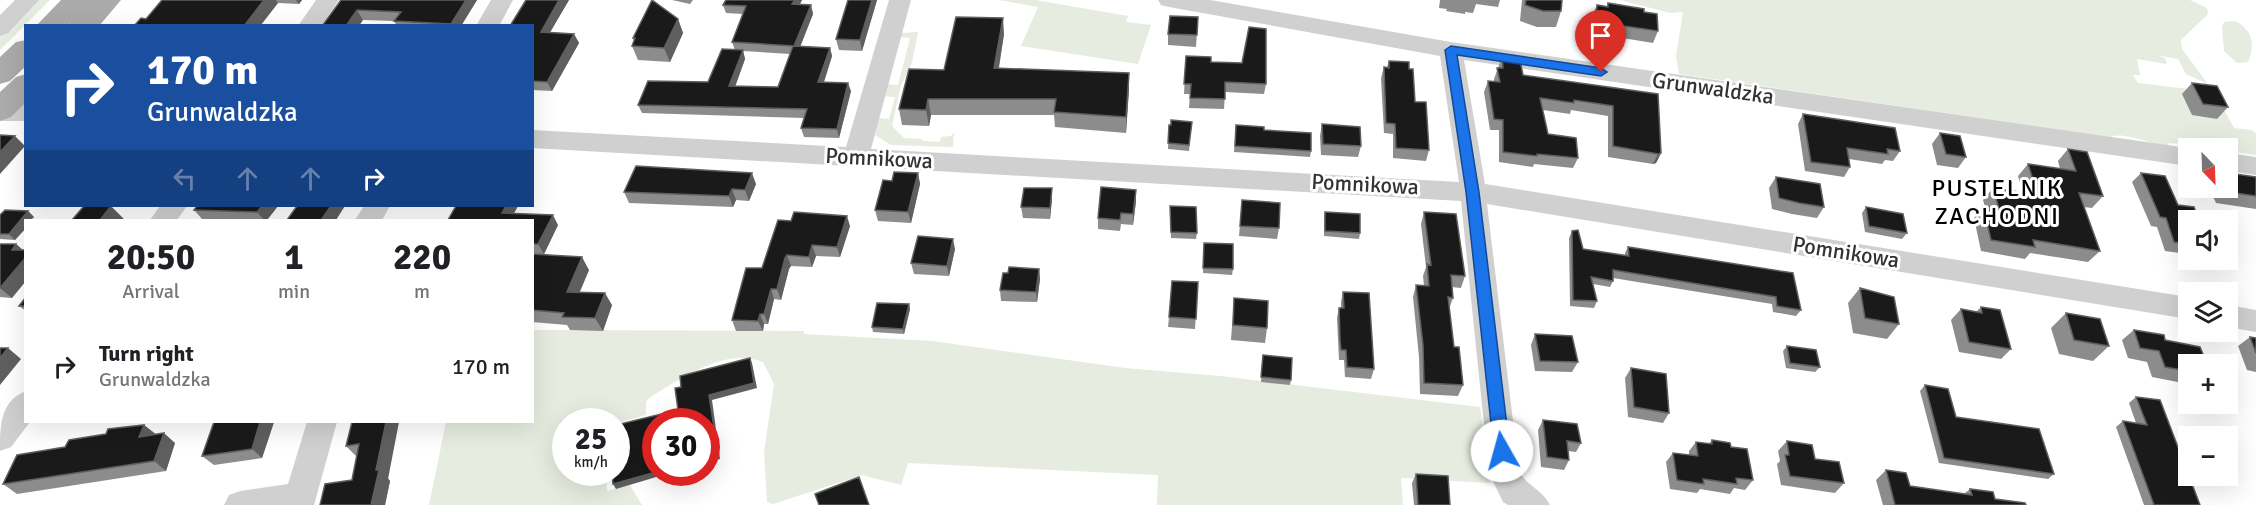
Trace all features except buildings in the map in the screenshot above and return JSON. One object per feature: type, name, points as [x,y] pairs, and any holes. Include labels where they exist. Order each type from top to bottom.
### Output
[{"type":"main road","points":[[52,24],[76,0]]},
{"type":"main road","points":[[84,24],[106,0]]},
{"type":"main road","points":[[0,74],[24,51]]},
{"type":"main road","points":[[0,111],[24,86]]},
{"type":"street","points":[[0,28],[27,0]]},
{"type":"street","points":[[310,24],[328,0]]},
{"type":"street","points":[[488,24],[502,0]]},
{"type":"street","points":[[856,156],[900,0]]},
{"type":"street","name":"Grunwaldzka","points":[[1169,0],[1451,50],[2178,156]]},
{"type":"street","points":[[1451,50],[1473,192],[1504,473],[1514,492],[1534,505]]},
{"type":"street","points":[[0,111],[24,112]]},
{"type":"street","name":"Pomnikowa","points":[[534,139],[1473,192],[2178,307]]},
{"type":"street","points":[[2238,163],[2256,166]]},
{"type":"street","points":[[164,219],[173,207]]},
{"type":"street","points":[[2238,318],[2256,321]]},
{"type":"street","points":[[0,438],[15,409]]},
{"type":"street","points":[[240,505],[299,501],[322,423]]},
{"type":"shaded area","points":[[34,0],[50,0],[0,50],[0,35]]},
{"type":"shaded area","points":[[999,0],[1035,0],[1128,16],[1126,22],[1151,25],[1138,64],[1021,46],[1038,7]]},
{"type":"shaded area","points":[[1620,0],[2190,0],[2207,8],[2208,14],[2181,40],[2182,49],[2208,84],[2186,74],[2178,59],[2156,55],[2165,58],[2167,64],[2137,59],[2140,75],[2133,75],[2138,83],[2206,91],[2217,96],[2234,128],[2251,130],[2256,133],[2256,155],[2238,152],[2238,138],[2178,138],[2178,144],[2168,143],[2169,147],[2123,136],[2111,137],[1679,74],[1676,56],[1683,12],[1670,13]]},
{"type":"shaded area","points":[[2235,21],[2245,28],[2251,38],[2252,50],[2248,62],[2237,63],[2224,51],[2222,27],[2224,22]]},
{"type":"shaded area","points":[[918,32],[912,63],[901,85],[892,126],[904,138],[922,139],[922,141],[940,142],[941,137],[951,136],[954,132],[953,147],[891,145],[875,135],[879,118],[889,119],[895,97],[880,96],[883,84],[898,85],[910,38],[900,37],[902,33]]},
{"type":"shaded area","points":[[534,330],[804,331],[804,334],[932,341],[1125,368],[1220,376],[1480,407],[1490,483],[1401,478],[1403,505],[1157,505],[1158,475],[908,463],[901,485],[862,475],[773,504],[767,502],[764,452],[774,384],[763,362],[737,358],[712,364],[676,381],[646,402],[646,408],[642,408],[642,416],[630,419],[630,408],[552,408],[552,486],[607,486],[607,491],[630,485],[642,505],[429,505],[446,423],[534,423]]},
{"type":"district","name":"PUSTELNIK ZACHODNI","points":[[1997,202]]},
{"type":"route","points":[[1502,451],[1473,192],[1467,171],[1451,50],[1601,72]]}]
